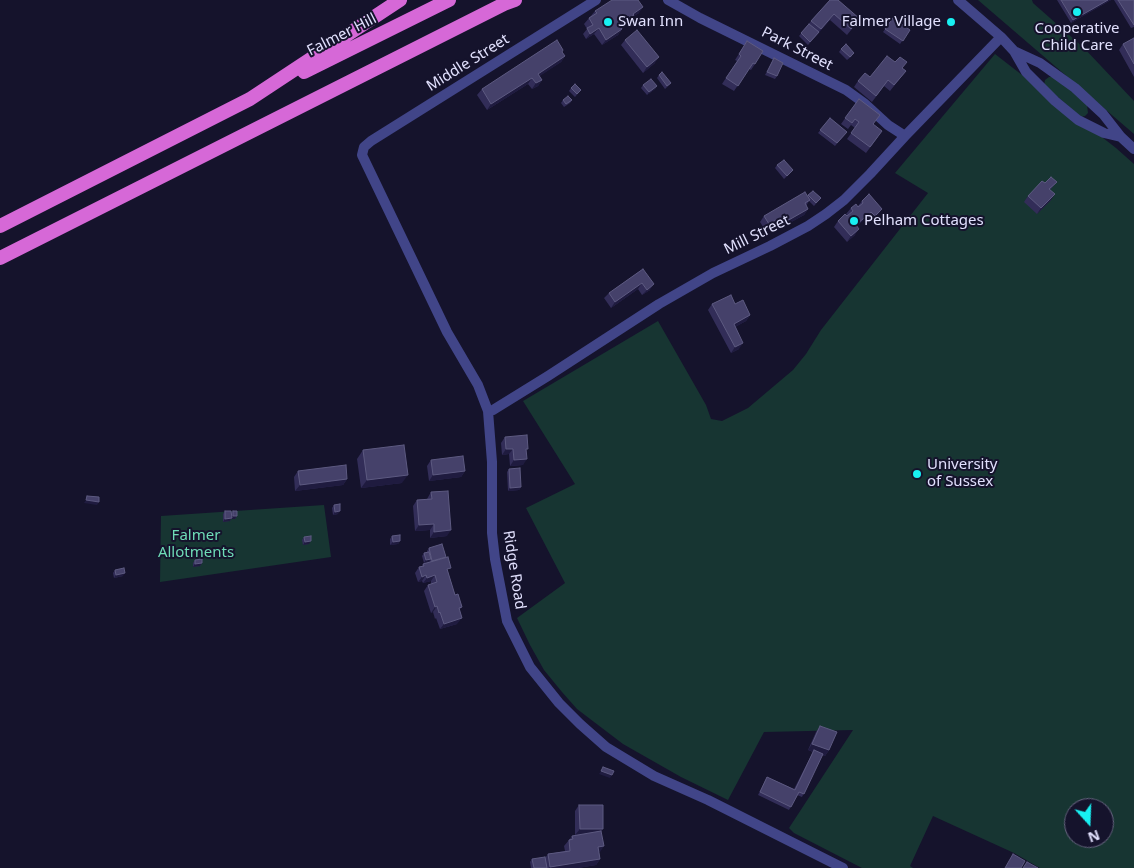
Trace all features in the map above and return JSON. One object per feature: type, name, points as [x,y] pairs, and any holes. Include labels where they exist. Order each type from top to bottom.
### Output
[{"type":"highway","points":[[0,226],[250,99],[400,0]]},
{"type":"highway","name":"Falmer Hill","points":[[250,99],[449,0]]},
{"type":"highway","points":[[0,258],[510,1]]},
{"type":"street","name":"Middle Street","points":[[362,155],[364,148],[371,141],[596,0]]},
{"type":"street","name":"Park Street","points":[[668,0],[700,18],[846,90],[904,136]]},
{"type":"street","points":[[958,0],[1001,37],[1014,51],[1026,72],[1055,101],[1078,120],[1104,133],[1121,137]]},
{"type":"street","name":"Mill Street","points":[[488,411],[493,410],[607,337],[713,273],[770,246],[817,220],[844,200],[1001,37]]},
{"type":"street","points":[[1014,51],[1040,63],[1075,88],[1102,114],[1121,137],[1134,148]]},
{"type":"street","name":"Ridge Road","points":[[362,155],[448,332],[478,385],[488,411],[492,462],[492,533],[495,559],[507,621],[530,667],[559,703],[606,747],[654,776],[708,800],[843,868]]},
{"type":"green space","points":[[978,0],[1032,0],[1033,3],[1084,48],[1134,101],[1134,134]]},
{"type":"green space","name":"University of Sussex","points":[[995,54],[1134,164],[1134,868],[1040,868],[1014,853],[933,816],[910,866],[913,868],[862,868],[794,833],[789,828],[853,730],[764,732],[728,800],[681,777],[623,744],[577,709],[544,670],[517,618],[565,583],[526,508],[575,484],[523,401],[658,321],[706,405],[711,419],[722,421],[748,408],[793,370],[821,330],[928,193],[895,173]]},
{"type":"green space","points":[[1049,77],[1054,77],[1066,85],[1087,105],[1088,113],[1085,116],[1081,117],[1044,85],[1045,80]]},
{"type":"green space","name":"Falmer Allotments","points":[[324,505],[331,557],[160,582],[161,516]]},
{"type":"building","name":"Swan Inn","points":[[612,0],[638,0],[643,7],[619,24],[622,29],[606,40],[599,28],[590,34],[587,28],[593,25],[589,18],[597,13],[595,11]]},
{"type":"building","points":[[830,0],[838,0],[860,19],[851,29],[834,14],[821,29],[811,21]]},
{"type":"building","name":"Cooperative Child Care","points":[[1061,0],[1108,0],[1073,20]]},
{"type":"building","name":"Cooperative Child Care","points":[[1118,0],[1134,0],[1134,25]]},
{"type":"building","points":[[893,18],[910,30],[903,41],[885,29]]},
{"type":"building","points":[[809,24],[819,32],[810,42],[801,33]]},
{"type":"building","points":[[637,30],[659,57],[647,67],[625,40]]},
{"type":"building","points":[[1134,38],[1134,64],[1123,44]]},
{"type":"building","points":[[557,40],[565,56],[538,74],[542,80],[536,83],[532,78],[491,104],[482,89]]},
{"type":"building","points":[[747,41],[763,51],[738,86],[726,78],[741,56],[739,54]]},
{"type":"building","points":[[846,44],[854,53],[850,57],[841,49]]},
{"type":"building","points":[[887,56],[895,62],[900,57],[907,62],[902,68],[906,71],[894,85],[888,80],[876,96],[858,81],[865,73],[870,77]]},
{"type":"building","points":[[774,58],[783,63],[777,76],[767,72]]},
{"type":"building","points":[[662,72],[671,83],[667,86],[659,75]]},
{"type":"building","points":[[651,79],[657,86],[649,92],[643,85]]},
{"type":"building","points":[[575,84],[581,90],[577,94],[571,88]]},
{"type":"building","points":[[568,96],[572,100],[566,104],[563,100]]},
{"type":"building","points":[[859,99],[880,115],[873,124],[882,131],[870,147],[851,133],[859,122],[855,119],[852,123],[845,118]]},
{"type":"building","points":[[830,118],[847,132],[837,143],[820,130]]},
{"type":"building","points":[[784,160],[793,170],[787,176],[777,165]]},
{"type":"building","points":[[1051,177],[1057,182],[1049,189],[1055,194],[1041,208],[1028,196],[1042,181],[1045,183]]},
{"type":"building","points":[[813,191],[821,198],[816,203],[808,195]]},
{"type":"building","points":[[805,192],[810,200],[805,203],[808,209],[780,225],[776,220],[769,224],[764,216]]},
{"type":"building","name":"Pelham Cottages","points":[[869,194],[882,209],[875,216],[871,212],[856,225],[859,229],[851,236],[838,221],[845,214],[847,216],[853,211],[851,208],[856,204],[858,207],[863,203],[862,201]]},
{"type":"building","points":[[643,269],[654,284],[647,290],[642,283],[615,302],[609,293]]},
{"type":"building","points":[[731,295],[735,304],[743,300],[750,315],[734,324],[743,343],[735,347],[712,304]]},
{"type":"building","points":[[527,435],[527,459],[514,460],[513,449],[506,449],[505,437]]},
{"type":"building","points":[[404,445],[408,475],[367,480],[363,450]]},
{"type":"building","points":[[463,456],[465,471],[433,475],[431,460]]},
{"type":"building","points":[[346,465],[347,479],[300,485],[298,471]]},
{"type":"building","points":[[520,468],[521,487],[510,488],[509,469]]},
{"type":"building","points":[[448,491],[451,530],[434,532],[434,524],[419,525],[417,500],[432,499],[431,492]]},
{"type":"building","points":[[87,496],[99,497],[99,502],[86,500]]},
{"type":"building","points":[[340,504],[340,511],[335,512],[334,505]]},
{"type":"building","points":[[225,511],[231,511],[232,518],[225,519]]},
{"type":"building","points":[[233,511],[237,511],[237,516],[233,516]]},
{"type":"building","points":[[400,535],[400,541],[393,542],[392,536]]},
{"type":"building","points":[[311,536],[311,541],[305,542],[304,537]]},
{"type":"building","points":[[442,544],[446,557],[432,561],[429,548]]},
{"type":"building","points":[[429,552],[431,559],[426,560],[424,553]]},
{"type":"building","points":[[448,557],[451,568],[447,569],[455,595],[458,594],[462,607],[459,608],[462,618],[444,624],[437,606],[435,607],[428,585],[437,582],[435,575],[427,578],[426,575],[422,577],[419,567],[424,566],[423,564]]},
{"type":"building","points":[[202,559],[202,563],[195,564],[195,560]]},
{"type":"building","points":[[124,568],[125,573],[116,575],[115,570]]},
{"type":"building","points":[[820,726],[837,732],[829,750],[812,744]]},
{"type":"building","points":[[814,750],[823,754],[804,794],[799,792],[791,807],[760,792],[767,777],[795,790]]},
{"type":"building","points":[[603,767],[614,771],[612,775],[601,771]]},
{"type":"building","points":[[579,805],[603,805],[603,829],[580,829]]},
{"type":"building","points":[[601,831],[604,846],[598,847],[600,859],[550,867],[548,854],[570,851],[569,840],[573,839],[572,836]]},
{"type":"building","points":[[1013,854],[1025,861],[1021,868],[1005,868]]},
{"type":"building","points":[[545,857],[547,868],[534,868],[532,859]]},
{"type":"building","points":[[1027,862],[1038,868],[1023,868]]},
{"type":"place","name":"Cooperative Child Care","points":[[1077,12]]},
{"type":"place","name":"Swan Inn","points":[[608,22]]},
{"type":"place","name":"Falmer Village","points":[[951,22]]},
{"type":"place","name":"Pelham Cottages","points":[[854,221]]},
{"type":"place","name":"University of Sussex","points":[[917,474]]}]
